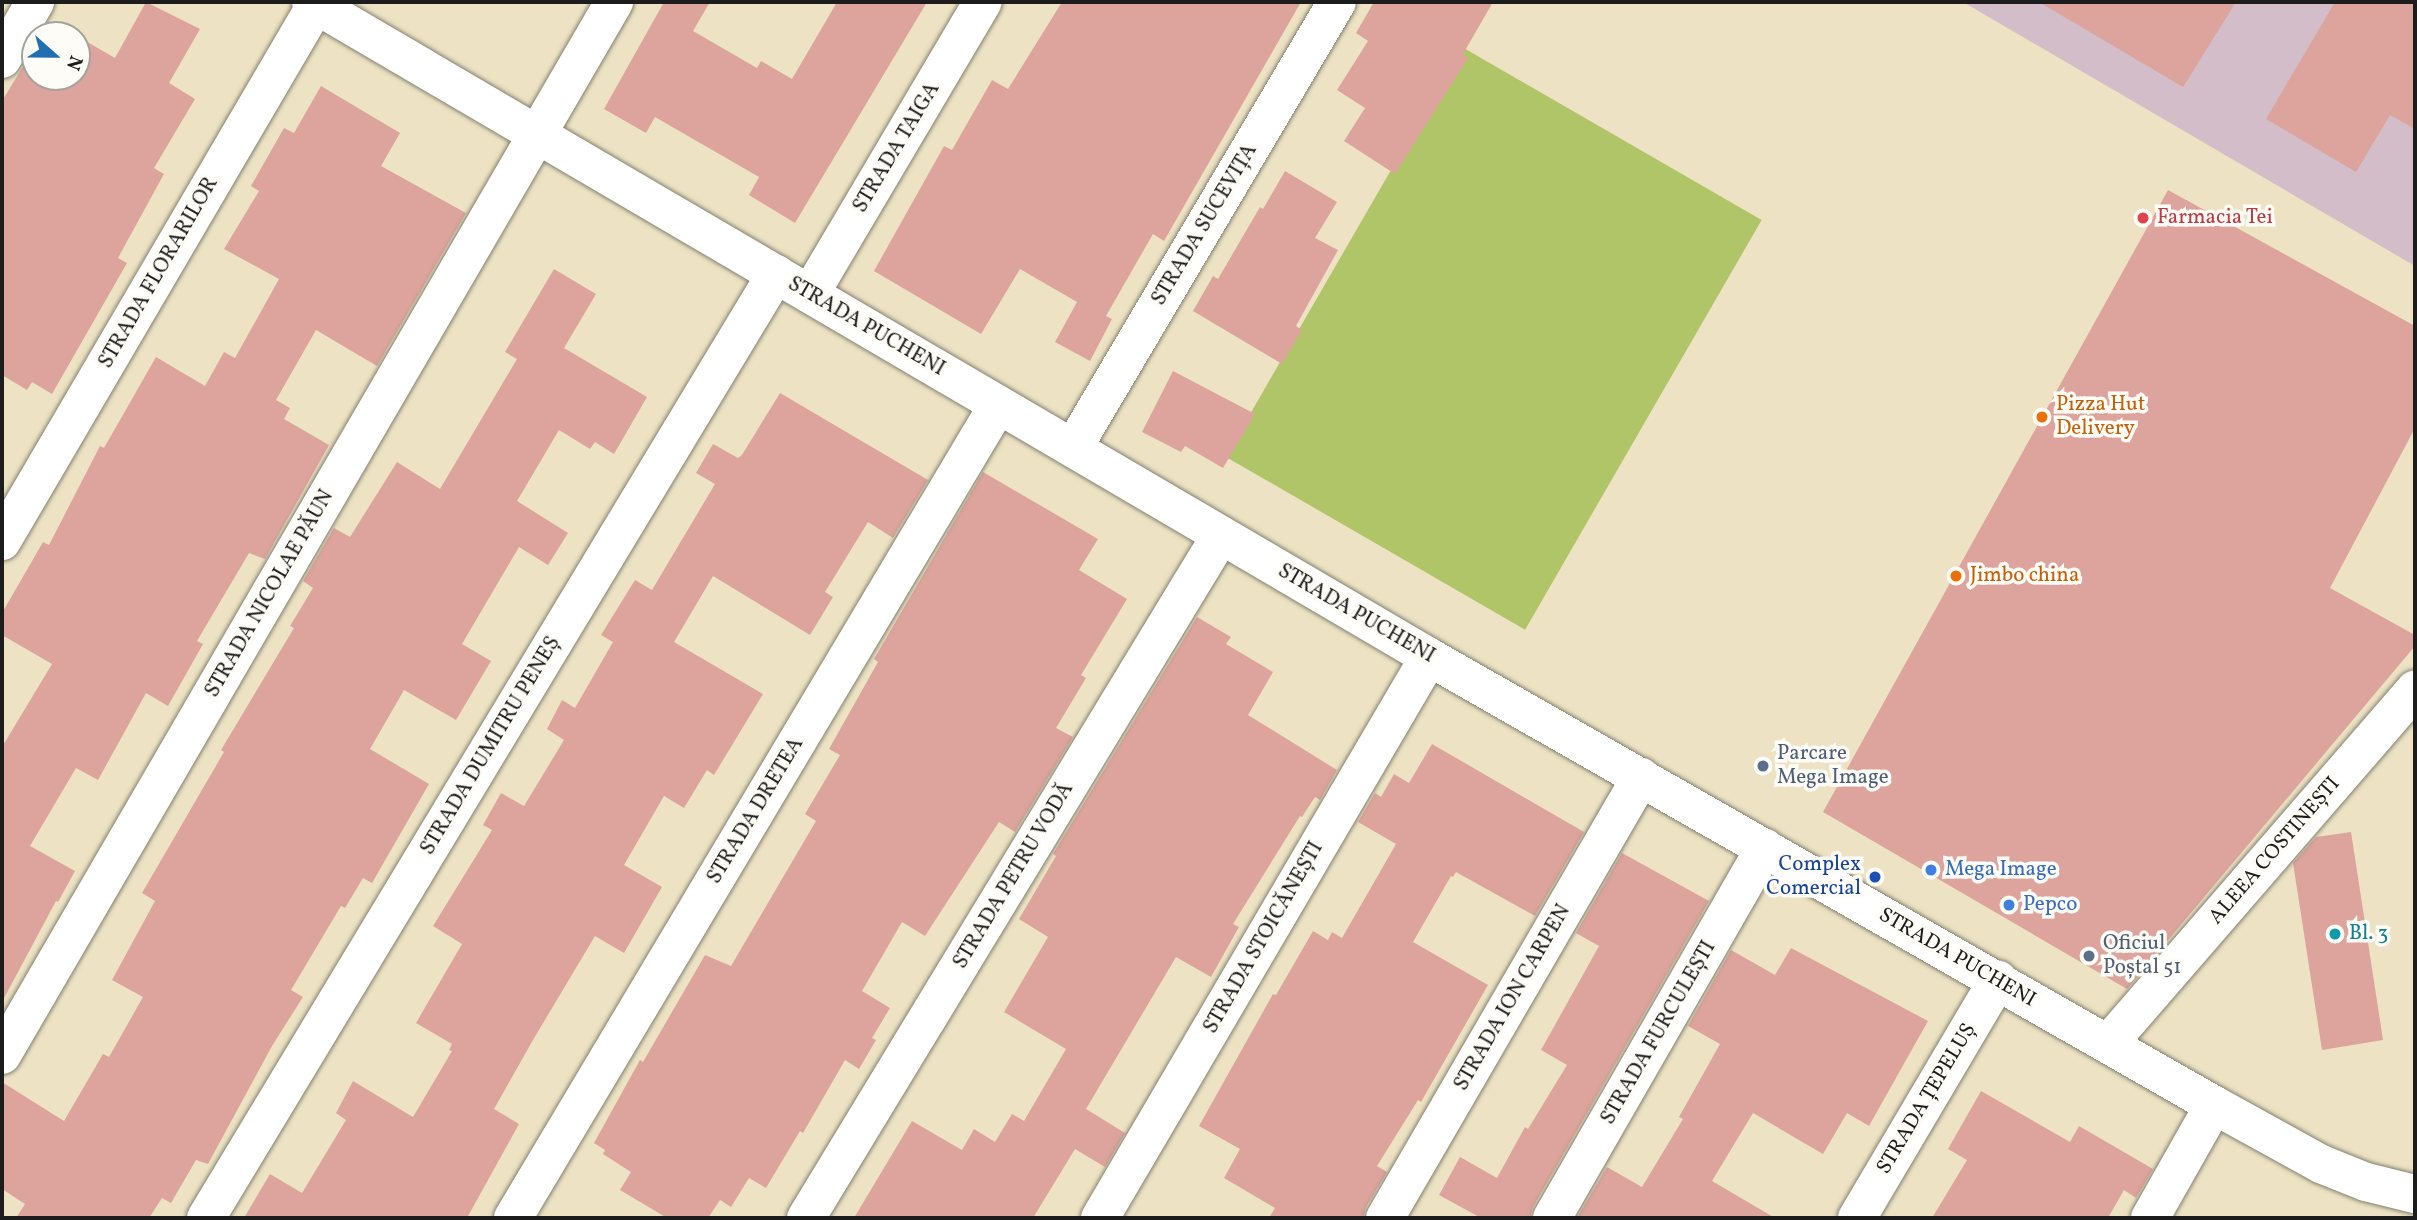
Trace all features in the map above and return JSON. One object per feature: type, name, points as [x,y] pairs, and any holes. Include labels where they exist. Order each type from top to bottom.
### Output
[{"type":"street","points":[[2,59],[36,2]]},
{"type":"street","name":"STRADA NICOLAE PĂUN","points":[[2,1055],[614,2]]},
{"type":"street","name":"STRADA TAIGA","points":[[810,294],[984,2]]},
{"type":"street","name":"STRADA SUCEVIȚA","points":[[1073,448],[1337,2]]},
{"type":"street","name":"STRADA PUCHENI","points":[[314,3],[1429,657],[2214,1105],[2321,1164],[2366,1182],[2415,1194]]},
{"type":"street","name":"STRADA FLORARILOR","points":[[2,541],[314,3]]},
{"type":"street","name":"STRADA DUMITRU PENEȘ","points":[[206,1218],[776,274]]},
{"type":"street","name":"STRADA DRETEA","points":[[513,1218],[999,405]]},
{"type":"street","name":"STRADA PETRU VODĂ","points":[[806,1218],[1221,535]]},
{"type":"street","name":"STRADA STOICĂNEȘTI","points":[[1100,1218],[1429,657]]},
{"type":"street","name":"ALEEA COSTINEȘTI","points":[[2108,1044],[2415,690]]},
{"type":"street","name":"STRADA ION CARPEN","points":[[1385,1218],[1641,777]]},
{"type":"street","name":"STRADA FURCULEȘTI","points":[[1552,1218],[1765,848]]},
{"type":"street","name":"STRADA ȚEPELUȘ","points":[[1857,1218],[1998,981]]},
{"type":"street","points":[[2150,1218],[2214,1105]]},
{"type":"shaded area","points":[[1963,2],[2415,2],[2415,266]]},
{"type":"green space","points":[[1462,47],[1762,220],[1525,630],[1226,457]]},
{"type":"building","points":[[146,2],[200,29],[169,83],[195,99],[154,168],[164,174],[118,258],[127,263],[52,394],[32,382],[27,390],[2,375],[2,101],[21,70],[21,91],[91,91],[91,44],[115,58]]},
{"type":"building","points":[[664,2],[710,2],[693,31],[757,68],[761,61],[792,79],[837,2],[927,2],[795,223],[749,195],[759,177],[655,117],[646,133],[604,109]]},
{"type":"building","points":[[1062,2],[1301,2],[1164,241],[1153,234],[1106,316],[1112,319],[1090,361],[1055,342],[1077,302],[1020,269],[981,334],[874,271],[944,146],[952,150],[992,80],[1008,89]]},
{"type":"building","points":[[1374,2],[1493,2],[1463,54],[1468,58],[1395,174],[1344,141],[1365,108],[1337,90],[1368,41],[1356,33]]},
{"type":"building","points":[[2039,2],[2236,2],[2183,87]]},
{"type":"building","points":[[2335,2],[2415,2],[2415,129],[2390,115],[2356,172],[2266,119]]},
{"type":"building","points":[[321,86],[400,133],[381,166],[466,213],[377,366],[316,330],[276,400],[290,408],[284,419],[329,445],[265,559],[249,553],[197,641],[203,644],[168,706],[146,693],[98,780],[76,768],[30,846],[75,871],[2,1002],[2,747],[52,664],[2,635],[2,613],[43,542],[49,545],[100,446],[104,448],[156,357],[205,386],[224,352],[235,358],[279,279],[224,249],[259,191],[251,186],[284,128],[294,133]]},
{"type":"building","points":[[1285,171],[1337,202],[1315,238],[1338,250],[1296,326],[1302,330],[1282,364],[1193,311],[1213,276],[1218,279],[1260,207],[1263,209]]},
{"type":"building","points":[[2168,190],[2415,326],[2415,428],[2330,588],[2415,635],[2415,646],[2127,989],[1823,812]]},
{"type":"building","points":[[554,269],[596,294],[564,348],[647,397],[614,454],[595,442],[590,449],[559,430],[517,501],[568,533],[548,565],[519,547],[462,644],[491,661],[456,720],[404,690],[370,749],[429,784],[372,883],[363,878],[345,908],[341,906],[291,990],[303,997],[272,1046],[208,1164],[196,1160],[171,1203],[162,1198],[149,1218],[16,1218],[25,1204],[2,1189],[2,1082],[64,1121],[103,1054],[109,1057],[143,997],[112,980],[155,901],[142,893],[224,752],[221,750],[294,628],[290,626],[313,588],[303,581],[334,528],[350,537],[397,462],[440,489],[517,359],[505,352]]},
{"type":"building","points":[[1173,371],[1255,414],[1223,468],[1185,446],[1181,452],[1142,432]]},
{"type":"building","points":[[780,393],[928,480],[893,538],[868,522],[825,592],[833,597],[810,635],[713,576],[674,642],[763,694],[714,775],[707,770],[684,808],[664,796],[624,865],[662,887],[624,953],[595,936],[533,1040],[494,1109],[519,1124],[467,1218],[244,1218],[270,1174],[302,1193],[346,1120],[336,1113],[353,1081],[413,1117],[452,1051],[449,1050],[452,1044],[416,1023],[462,944],[433,926],[492,830],[483,825],[501,793],[524,806],[564,740],[547,729],[562,700],[575,708],[613,642],[601,635],[635,580],[652,590],[715,484],[696,473],[713,444],[738,458],[742,455]]},
{"type":"building","points":[[983,472],[1098,539],[1079,570],[1127,599],[1081,675],[1086,678],[1056,728],[1073,737],[1015,832],[999,822],[925,936],[902,922],[862,991],[890,1008],[872,1038],[876,1040],[859,1069],[845,1060],[803,1133],[800,1131],[766,1188],[749,1178],[731,1207],[720,1200],[708,1218],[667,1218],[620,1190],[631,1172],[603,1154],[605,1150],[594,1143],[640,1060],[643,1062],[705,955],[731,966],[816,821],[805,814],[840,755],[829,749],[878,662],[874,659]]},
{"type":"building","points":[[1197,617],[1231,637],[1226,644],[1273,672],[1248,715],[1337,770],[1320,800],[1315,797],[1302,817],[1300,816],[1233,924],[1239,927],[1211,977],[1176,957],[1086,1109],[1125,1133],[1105,1167],[1075,1149],[1033,1218],[854,1218],[912,1121],[962,1150],[974,1129],[995,1142],[1012,1114],[1024,1121],[1066,1049],[1004,1012],[1048,937],[1019,919],[1056,856],[1053,854]]},
{"type":"building","points":[[1432,744],[1584,832],[1535,916],[1456,872],[1451,876],[1413,942],[1488,985],[1421,1102],[1418,1100],[1377,1166],[1387,1172],[1366,1207],[1363,1218],[1269,1218],[1275,1208],[1224,1178],[1240,1149],[1199,1126],[1273,994],[1276,995],[1313,931],[1328,940],[1332,932],[1342,938],[1396,844],[1358,822],[1375,793],[1381,797],[1394,774],[1409,783]]},
{"type":"building","name":"Bl. 3","points":[[2351,832],[2383,1040],[2322,1050],[2293,863],[2316,837]]},
{"type":"building","points":[[1622,853],[1709,901],[1533,1207],[1530,1218],[1481,1218],[1439,1195],[1460,1157],[1497,1178],[1525,1127],[1528,1129],[1567,1065],[1541,1050],[1599,946],[1576,933]]},
{"type":"building","points":[[1791,948],[1928,1021],[1869,1126],[1847,1113],[1823,1154],[1753,1113],[1712,1181],[1775,1218],[1577,1218],[1607,1167],[1642,1187],[1683,1119],[1679,1117],[1720,1044],[1688,1026],[1731,950],[1775,975]]},
{"type":"building","points":[[1981,1091],[2070,1142],[2079,1126],[2153,1169],[2136,1198],[2124,1190],[2108,1218],[1932,1218],[1967,1160],[1948,1149]]},
{"type":"place","name":"Farmacia Tei","points":[[2143,218]]},
{"type":"place","name":"Pizza Hut Delivery","points":[[2042,417]]},
{"type":"place","name":"Jimbo china","points":[[1956,576]]},
{"type":"place","name":"Parcare Mega Image","points":[[1763,766]]},
{"type":"place","name":"Mega Image","points":[[1931,870]]},
{"type":"place","name":"Complex Comercial","points":[[1875,877]]},
{"type":"place","name":"Pepco","points":[[2009,905]]},
{"type":"place","name":"Bl. 3","points":[[2335,934]]},
{"type":"place","name":"Oficiul Poștal 51","points":[[2089,956]]}]
